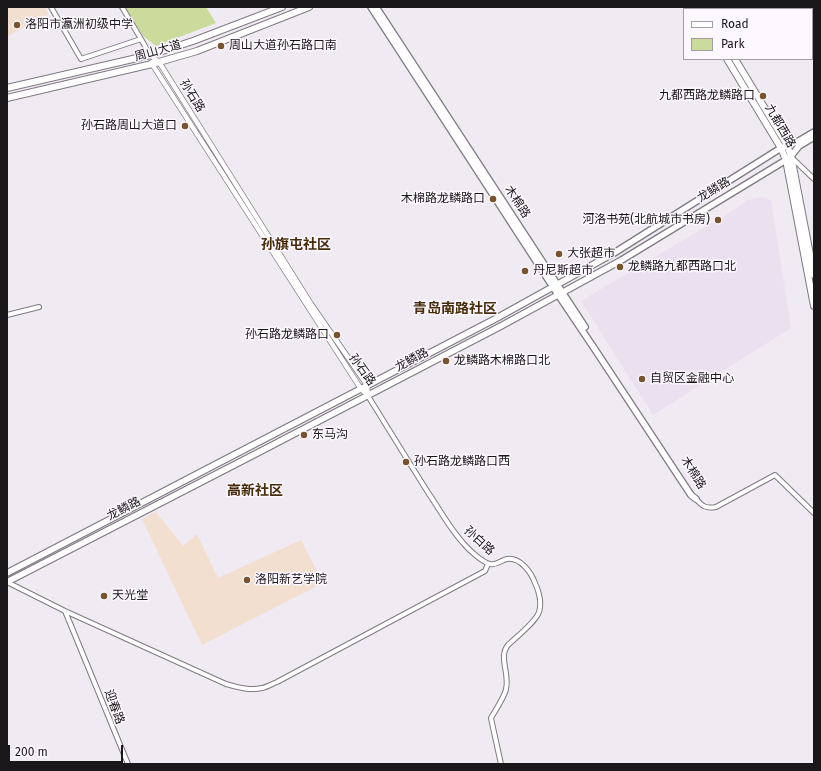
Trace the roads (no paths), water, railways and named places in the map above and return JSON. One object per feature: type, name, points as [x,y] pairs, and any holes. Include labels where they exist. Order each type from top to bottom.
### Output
[{"type":"main road","name":"周山大道","points":[[7,88],[150,55],[193,41],[282,7]]},
{"type":"main road","name":"周山大道","points":[[7,98],[156,63],[197,51],[309,7]]},
{"type":"main road","name":"木棉路","points":[[371,7],[555,285]]},
{"type":"main road","name":"木棉路","points":[[376,7],[560,293],[696,499]]},
{"type":"main road","name":"九都西路","points":[[728,60],[784,147]]},
{"type":"main road","name":"九都西路","points":[[736,60],[784,147],[788,158],[814,275]]},
{"type":"main road","name":"龙鳞路","points":[[7,572],[495,319],[614,253],[784,147],[797,142],[814,132]]},
{"type":"main road","name":"龙鳞路","points":[[7,582],[368,396],[620,261],[788,158],[799,146],[814,137]]},
{"type":"main road","name":"九都西路","points":[[788,158],[814,306]]},
{"type":"street","points":[[51,7],[82,59],[141,39]]},
{"type":"street","name":"孙石路","points":[[122,7],[150,55],[311,304],[367,385],[368,396]]},
{"type":"street","name":"孙石路","points":[[156,63],[360,389],[368,396]]},
{"type":"street","points":[[788,158],[814,179]]},
{"type":"street","points":[[7,315],[39,307]]},
{"type":"street","name":"孙白路","points":[[368,396],[450,527],[463,543],[488,564],[492,565],[507,559],[517,561],[522,564],[531,574],[536,583],[539,595],[539,613],[536,619],[504,649],[503,654],[507,683],[506,689],[492,718],[502,764]]},
{"type":"street","points":[[696,499],[705,507],[716,507],[775,475],[814,513]]},
{"type":"street","points":[[7,582],[65,611],[226,684],[255,690],[277,682],[485,571],[488,564]]},
{"type":"street","name":"迎春路","points":[[65,611],[127,764]]},
{"type":"place","name":"洛阳市瀛洲初级中学","points":[[17,25]]},
{"type":"place","name":"周山大道孙石路口南","points":[[221,46]]},
{"type":"place","name":"九都西路龙鳞路口","points":[[763,96]]},
{"type":"place","name":"孙石路周山大道口","points":[[185,126]]},
{"type":"place","name":"木棉路龙鳞路口","points":[[493,199]]},
{"type":"place","name":"河洛书苑(北航城市书房)","points":[[718,220]]},
{"type":"place","name":"大张超市","points":[[559,254]]},
{"type":"place","name":"龙鳞路九都西路口北","points":[[620,267]]},
{"type":"place","name":"丹尼斯超市","points":[[525,271]]},
{"type":"place","name":"孙石路龙鳞路口","points":[[337,335]]},
{"type":"place","name":"龙鳞路木棉路口北","points":[[446,361]]},
{"type":"place","name":"自贸区金融中心","points":[[642,379]]},
{"type":"place","name":"东马沟","points":[[304,435]]},
{"type":"place","name":"孙石路龙鳞路口西","points":[[406,462]]},
{"type":"place","name":"洛阳新艺学院","points":[[247,580]]},
{"type":"place","name":"天光堂","points":[[104,596]]},
{"type":"district","name":"孙旗屯社区","points":[[296,245]]},
{"type":"district","name":"青岛南路社区","points":[[455,309]]},
{"type":"district","name":"高新社区","points":[[255,491]]}]
